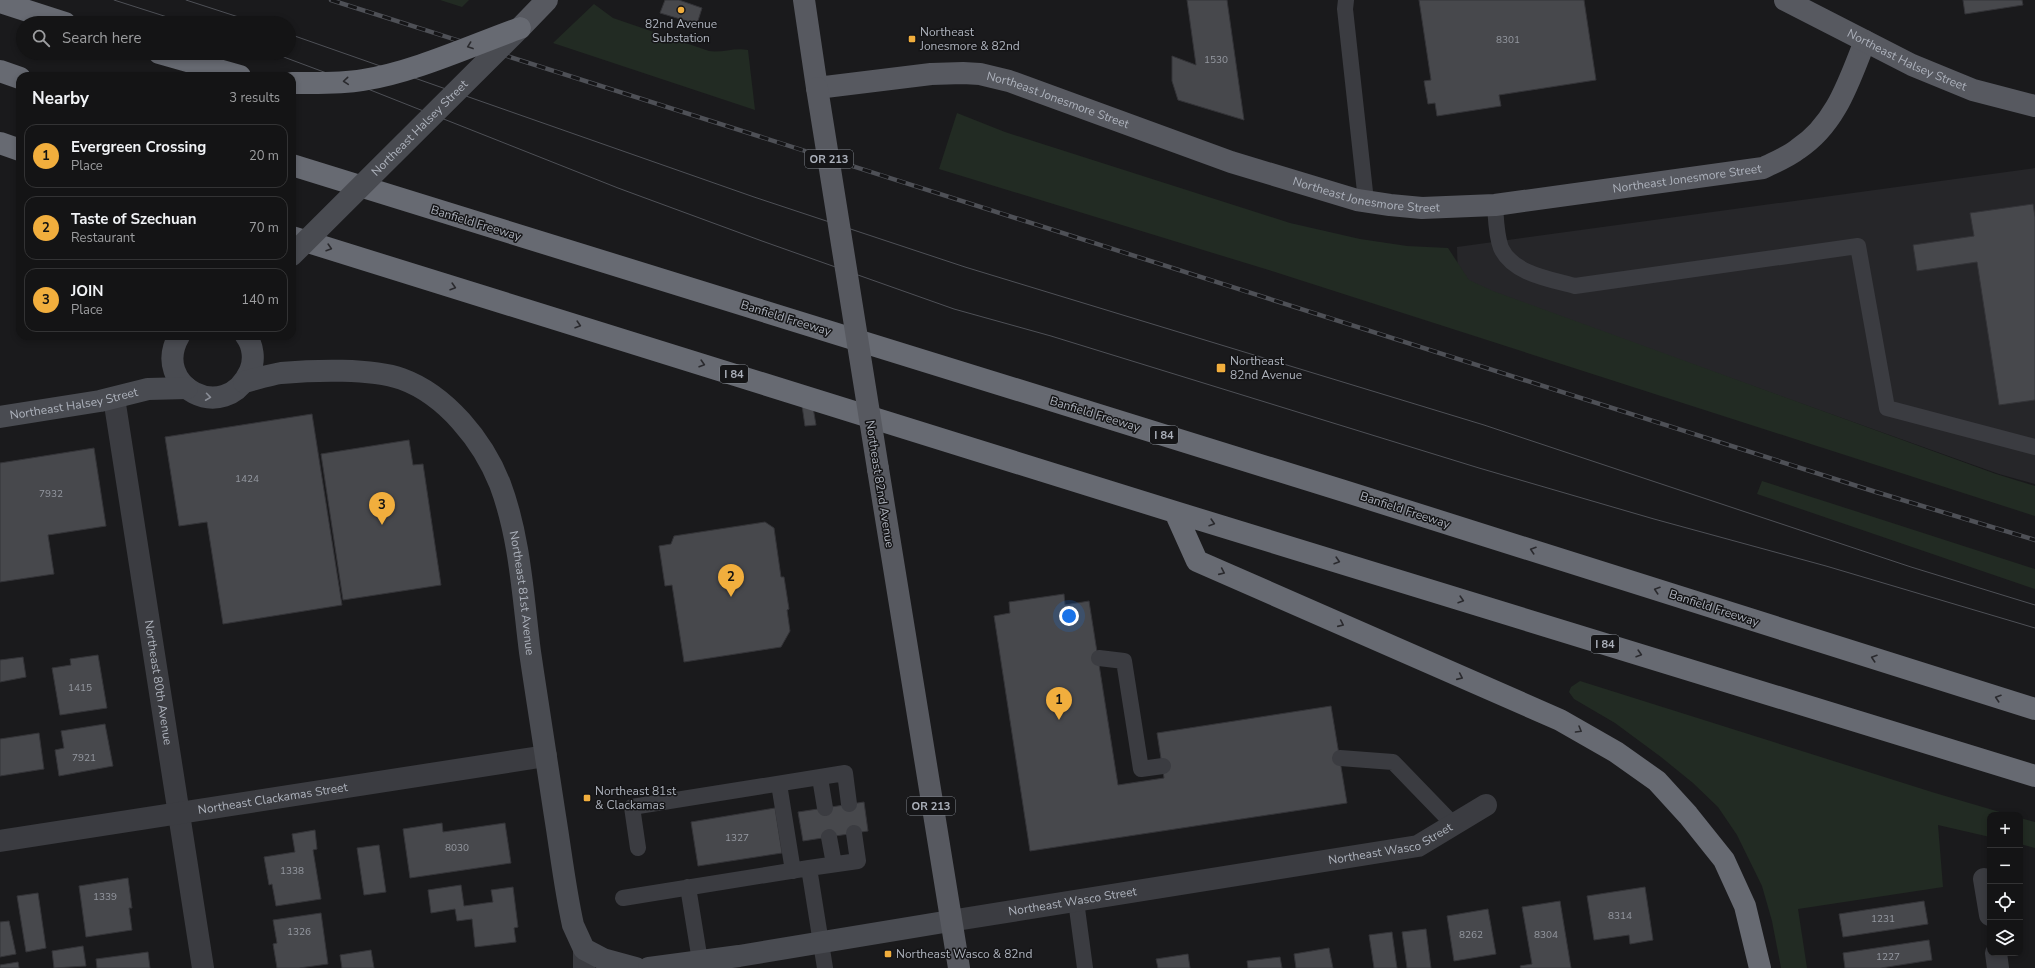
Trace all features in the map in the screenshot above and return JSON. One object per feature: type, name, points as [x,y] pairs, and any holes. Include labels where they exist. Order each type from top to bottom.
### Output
[{"type":"highway","points":[[0,2],[43,16]]},
{"type":"highway","points":[[296,83],[362,80],[400,71],[520,28]]},
{"type":"highway","points":[[184,60],[226,72]]},
{"type":"highway","points":[[0,71],[16,77]]},
{"type":"highway","points":[[0,143],[16,149]]},
{"type":"highway","name":"Banfield Freeway","points":[[296,166],[1344,491],[2035,710]]},
{"type":"highway","name":"I 84","points":[[296,238],[1175,512],[2035,776]]},
{"type":"highway","points":[[1175,512],[1197,560],[1560,720],[1616,752],[1656,781],[1688,815],[1724,860],[1745,906],[1760,968]]},
{"type":"main road","name":"Northeast Halsey Street","points":[[296,251],[548,0]]},
{"type":"main road","name":"Northeast 82nd Avenue","points":[[804,0],[958,968]]},
{"type":"main road","name":"Northeast Halsey Street","points":[[1791,2],[1912,65],[1973,90],[2035,106]]},
{"type":"main road","name":"Northeast Jonesmore Street","points":[[817,88],[931,74],[980,74],[1009,81],[1231,162],[1309,186],[1366,201],[1422,208],[1495,205],[1763,168],[1798,149],[1825,124],[1836,109],[1865,41]]},
{"type":"main road","points":[[178,340],[175,344],[173,357],[174,366],[180,382],[201,396],[214,398],[227,396],[238,389],[244,382],[252,366],[253,352],[248,340]]},
{"type":"main road","name":"Northeast 81st Avenue","points":[[252,360],[280,373]]},
{"type":"main road","name":"Northeast Halsey Street","points":[[148,389],[174,366]]},
{"type":"main road","name":"Northeast 81st Avenue","points":[[244,382],[280,373],[361,372],[388,375],[420,387],[447,408],[470,432],[483,450],[500,484],[516,553],[569,906],[573,925],[584,959]]},
{"type":"main road","name":"Northeast Halsey Street","points":[[0,417],[114,398],[148,389],[187,388]]},
{"type":"main road","name":"Northeast Wasco Street","points":[[649,968],[950,921]]},
{"type":"main road","points":[[584,959],[603,959],[636,968]]},
{"type":"street","name":"Northeast 80th Avenue","points":[[114,398],[203,968]]},
{"type":"street","name":"Northeast Clackamas Street","points":[[0,841],[546,756]]},
{"type":"street","name":"Northeast Wasco Street","points":[[950,921],[1418,846],[1486,805]]},
{"type":"street","points":[[1984,879],[1987,897]]},
{"type":"street","points":[[1996,956],[1998,968]]},
{"type":"lane","points":[[1346,0],[1345,9],[1366,201]]},
{"type":"lane","points":[[1495,205],[1500,246],[1510,262],[1537,276],[1575,286],[1858,246],[1887,408],[2035,447]]},
{"type":"lane","points":[[1098,658],[1124,661],[1141,769],[1163,766]]},
{"type":"lane","points":[[1340,758],[1393,762],[1453,824]]},
{"type":"lane","points":[[638,848],[632,807],[845,773],[850,804]]},
{"type":"lane","points":[[820,778],[825,808]]},
{"type":"lane","points":[[779,784],[792,871]]},
{"type":"lane","points":[[623,898],[858,861],[854,833]]},
{"type":"lane","points":[[829,837],[834,864]]},
{"type":"lane","points":[[810,868],[825,968]]},
{"type":"lane","points":[[688,887],[700,961]]},
{"type":"lane","points":[[1076,901],[1086,968]]},
{"type":"shaded area","points":[[440,0],[469,0],[462,7]]},
{"type":"shaded area","points":[[594,4],[613,18],[709,51],[738,49],[748,50],[755,110],[553,43]]},
{"type":"shaded area","points":[[957,113],[1005,132],[1290,223],[1360,239],[1407,246],[1448,248],[1469,280],[1493,291],[1996,474],[2035,486],[2035,516],[1275,272],[939,169]]},
{"type":"shaded area","points":[[2035,168],[2035,484],[1999,474],[1458,281],[1457,247]]},
{"type":"shaded area","points":[[1762,481],[2035,569],[2035,589],[1757,494]]},
{"type":"shaded area","points":[[1580,681],[2000,812],[1987,812],[1987,836],[1938,825],[1943,887],[1798,909],[1807,968],[1781,968],[1772,921],[1762,886],[1737,835],[1718,807],[1693,783],[1661,757],[1615,723],[1574,699],[1569,692],[1571,687]]},
{"type":"shaded area","points":[[2023,819],[2035,822],[2035,848],[2023,845]]},
{"type":"building","name":"82nd Avenue Substation","points":[[665,0],[679,0],[702,8],[697,24],[660,13]]},
{"type":"building","points":[[1187,0],[1227,0],[1244,120],[1178,100],[1172,81],[1172,56],[1196,65]]},
{"type":"building","points":[[1419,0],[1584,0],[1596,80],[1499,95],[1501,106],[1437,116],[1435,103],[1428,104],[1424,81],[1431,80]]},
{"type":"building","points":[[1963,0],[2022,0],[2023,5],[1965,14]]},
{"type":"building","points":[[2033,204],[2035,217],[2035,400],[1999,405],[1977,262],[1917,271],[1913,245],[1974,236],[1970,213]]},
{"type":"building","points":[[810,390],[816,425],[805,426],[800,392]]},
{"type":"building","points":[[312,414],[342,605],[223,624],[207,522],[179,526],[165,437]]},
{"type":"building","points":[[409,440],[413,465],[423,464],[441,585],[343,600],[321,454]]},
{"type":"building","points":[[94,448],[106,526],[48,535],[54,574],[0,582],[0,463]]},
{"type":"building","points":[[765,522],[774,528],[781,577],[784,577],[789,609],[787,610],[790,631],[781,647],[684,662],[672,585],[665,586],[659,546],[671,544],[674,536]]},
{"type":"building","points":[[1064,594],[1065,605],[1089,601],[1118,785],[1164,778],[1157,733],[1331,706],[1347,803],[1030,851],[994,616],[1010,613],[1009,602]]},
{"type":"building","points":[[98,655],[107,708],[60,715],[52,668],[71,665],[70,659]]},
{"type":"building","points":[[23,657],[26,677],[0,682],[0,660]]},
{"type":"building","points":[[105,724],[113,766],[59,776],[55,750],[64,748],[61,731]]},
{"type":"building","points":[[39,733],[44,769],[0,776],[0,739]]},
{"type":"building","points":[[864,802],[868,831],[803,841],[798,812]]},
{"type":"building","points":[[775,808],[782,853],[698,866],[691,822]]},
{"type":"building","points":[[442,823],[443,832],[505,823],[511,863],[410,878],[403,829]]},
{"type":"building","points":[[315,830],[317,849],[313,850],[321,899],[276,906],[272,884],[269,885],[264,857],[295,852],[292,834]]},
{"type":"building","points":[[379,845],[386,892],[364,895],[357,848]]},
{"type":"building","points":[[128,878],[132,908],[129,908],[132,930],[86,937],[79,886]]},
{"type":"building","points":[[461,885],[464,906],[493,902],[491,890],[513,887],[518,927],[514,928],[516,942],[475,947],[472,919],[457,921],[455,909],[431,913],[428,890]]},
{"type":"building","points":[[1645,887],[1653,940],[1630,944],[1629,935],[1594,940],[1587,896]]},
{"type":"building","points":[[38,893],[46,948],[26,952],[17,896]]},
{"type":"building","points":[[1560,901],[1571,968],[1521,968],[1520,966],[1532,964],[1522,907]]},
{"type":"building","points":[[1924,901],[1928,924],[1843,937],[1839,914]]},
{"type":"building","points":[[1488,909],[1496,954],[1454,961],[1447,916]]},
{"type":"building","points":[[321,913],[328,964],[299,968],[277,968],[273,944],[277,943],[273,920]]},
{"type":"building","points":[[9,921],[16,954],[0,957],[0,922]]},
{"type":"building","points":[[1426,929],[1431,968],[1407,968],[1402,932]]},
{"type":"building","points":[[1392,932],[1397,968],[1374,968],[1369,935]]},
{"type":"building","points":[[1929,940],[1932,960],[1881,968],[1845,968],[1843,953]]},
{"type":"building","points":[[83,946],[86,966],[54,968],[52,951]]},
{"type":"building","points":[[1329,948],[1333,968],[1296,968],[1294,954]]},
{"type":"building","points":[[371,950],[374,968],[342,968],[340,955]]},
{"type":"building","points":[[148,952],[150,968],[97,968],[96,959]]},
{"type":"building","points":[[1188,954],[1190,968],[1158,968],[1156,959]]},
{"type":"building","points":[[1280,957],[1282,968],[1248,968],[1247,961]]},
{"type":"building","points":[[18,962],[19,968],[0,968],[0,965]]},
{"type":"tram line","points":[[114,0],[164,16]]},
{"type":"tram line","points":[[186,0],[235,16]]},
{"type":"tram line","points":[[296,36],[754,197],[965,267],[1484,425],[1911,567],[2035,605]]},
{"type":"tram line","points":[[292,60],[618,188],[954,309],[1051,336],[1479,468],[1654,519],[1826,566],[2035,628]]},
{"type":"railway","points":[[331,0],[1876,492],[2035,540]]},
{"type":"place","name":"82nd Avenue Substation","points":[[681,10]]},
{"type":"place","name":"Northeast Jonesmore & 82nd","points":[[912,39]]},
{"type":"place","name":"Northeast 82nd Avenue","points":[[1221,368]]},
{"type":"place","name":"JOIN","points":[[382,525]]},
{"type":"place","name":"Taste of Szechuan","points":[[731,597]]},
{"type":"place","name":"Evergreen Crossing","points":[[1059,720]]},
{"type":"place","name":"Northeast 81st & Clackamas","points":[[587,798]]},
{"type":"place","name":"Northeast Wasco & 82nd","points":[[888,954]]}]
